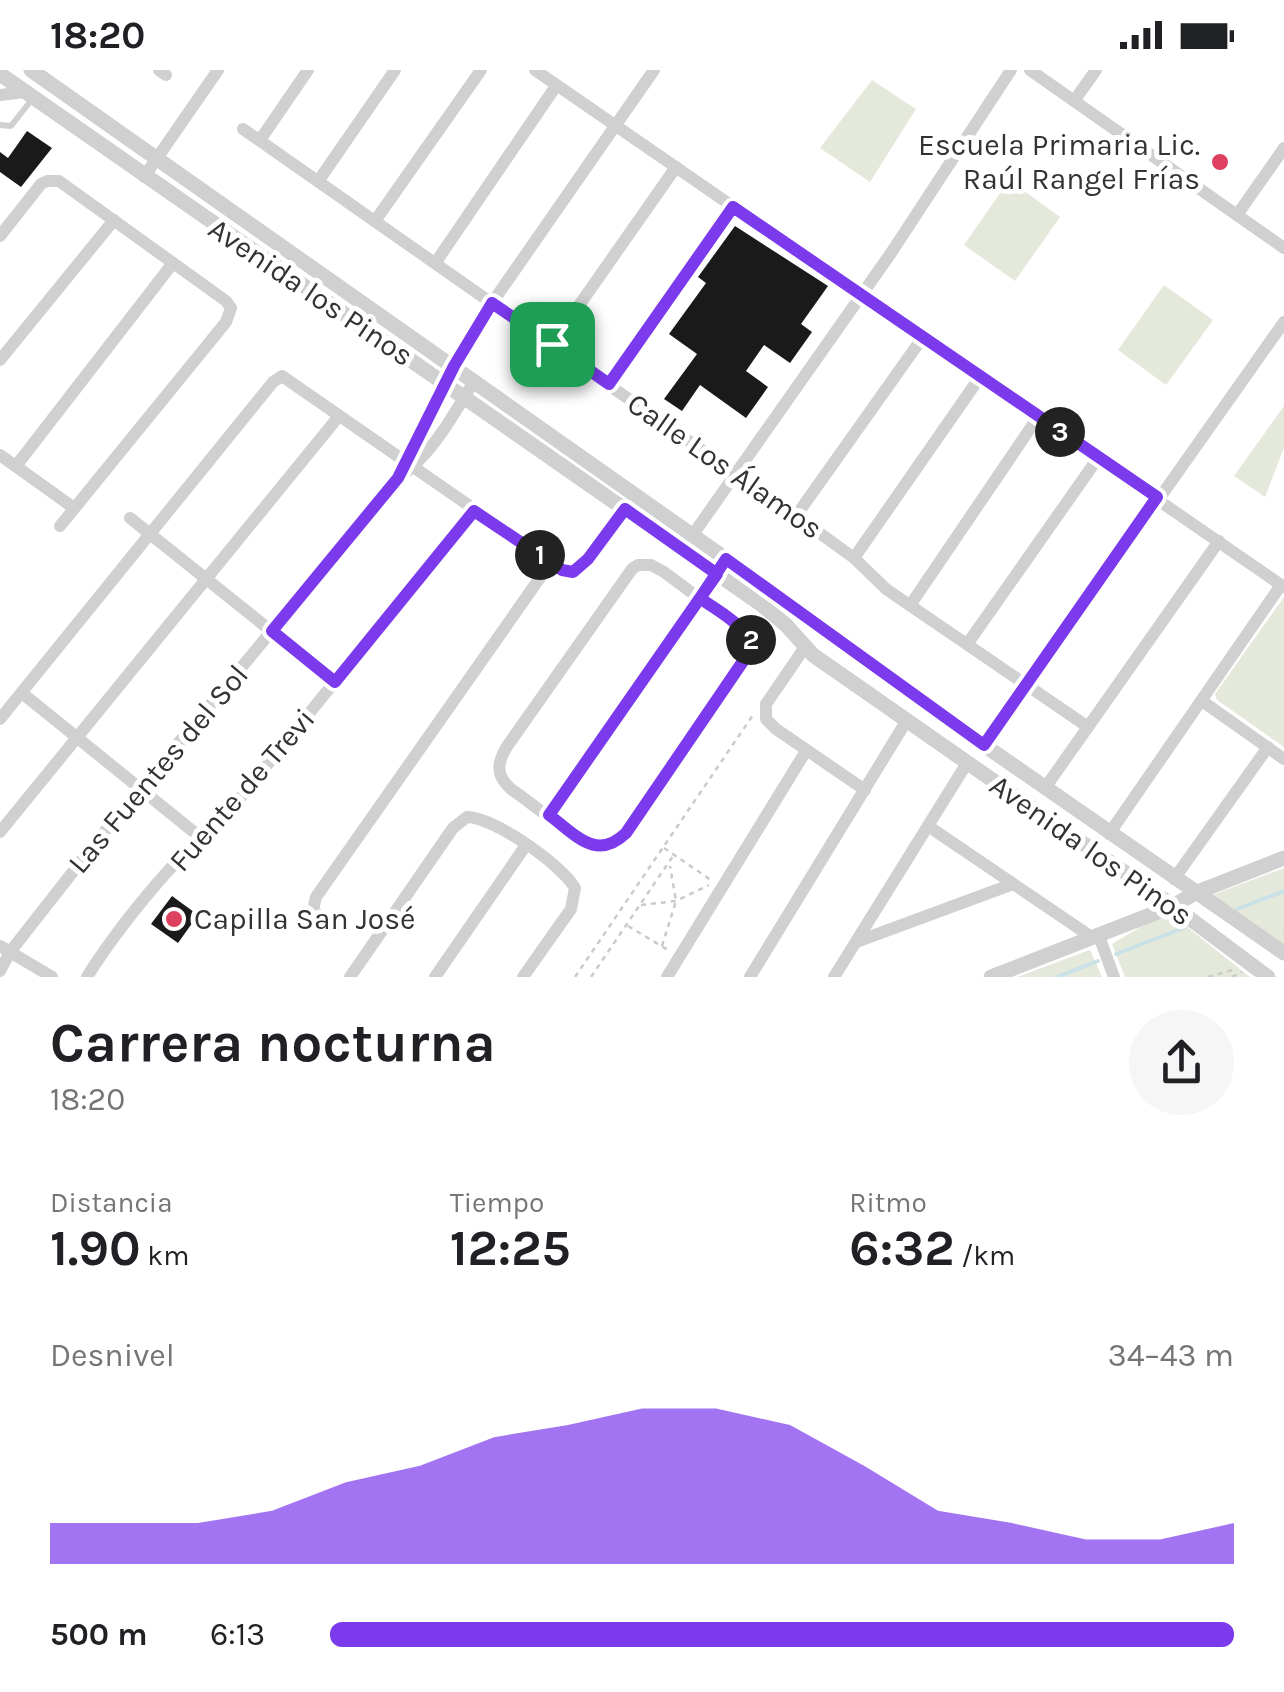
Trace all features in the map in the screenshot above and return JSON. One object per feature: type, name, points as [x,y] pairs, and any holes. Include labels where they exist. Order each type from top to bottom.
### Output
[{"type":"street","name":"Avenida los Pinos","points":[[31,70],[454,366],[688,542],[717,574],[786,625],[805,647],[1173,906],[1249,968]]},
{"type":"street","points":[[144,176],[218,70]]},
{"type":"street","points":[[260,140],[308,70]]},
{"type":"street","points":[[320,180],[395,70]]},
{"type":"street","points":[[375,220],[481,70]]},
{"type":"street","points":[[535,70],[1283,586],[1109,834]]},
{"type":"street","name":"Las Fuentes del Sol","points":[[409,465],[445,383],[492,303],[654,70]]},
{"type":"street","points":[[688,542],[862,295],[1011,70]]},
{"type":"street","points":[[1030,70],[1284,248]]},
{"type":"street","points":[[1074,101],[1096,70]]},
{"type":"street","name":"Avenida los Pinos","points":[[0,74],[625,509],[726,559],[919,700],[1284,953]]},
{"type":"street","points":[[436,262],[556,86]]},
{"type":"street","points":[[0,95],[29,95]]},
{"type":"street","name":"Calle Los Álamos","points":[[243,128],[796,516],[854,558],[886,589],[1088,727]]},
{"type":"street","points":[[1236,215],[1284,148]]},
{"type":"street","points":[[552,344],[676,167]]},
{"type":"street","points":[[2,228],[46,180],[59,180],[226,301],[231,312],[60,526]]},
{"type":"street","points":[[609,384],[733,207]]},
{"type":"street","points":[[0,360],[114,220]]},
{"type":"street","points":[[291,278],[302,262]]},
{"type":"street","points":[[16,466],[173,263]]},
{"type":"street","points":[[984,745],[1284,322]]},
{"type":"street","points":[[796,516],[923,337]]},
{"type":"street","points":[[0,720],[149,533],[282,376],[567,571],[578,569],[625,509]]},
{"type":"street","points":[[854,558],[980,377]]},
{"type":"street","name":"Las Fuentes del Sol","points":[[0,971],[5,949],[398,478],[451,421],[474,382]]},
{"type":"street","points":[[0,832],[338,416]]},
{"type":"street","points":[[910,604],[1038,417]]},
{"type":"street","points":[[0,456],[74,508]]},
{"type":"street","points":[[968,643],[1098,458]]},
{"type":"street","name":"Fuente de Trevi","points":[[87,977],[112,940],[200,836],[218,825],[474,511]]},
{"type":"street","points":[[130,518],[335,682]]},
{"type":"street","points":[[1045,788],[1219,541]]},
{"type":"street","points":[[549,815],[726,559]]},
{"type":"street","points":[[334,927],[316,914],[312,906],[316,897],[551,562]]},
{"type":"street","points":[[651,565],[700,598],[742,630],[750,639],[750,651],[626,833],[610,846],[594,846],[502,781],[500,758],[632,569],[651,565]]},
{"type":"street","points":[[805,647],[766,704],[764,713],[770,724],[865,790]]},
{"type":"street","points":[[22,693],[200,836]]},
{"type":"street","points":[[750,977],[919,700]]},
{"type":"street","points":[[1202,701],[1284,759]]},
{"type":"street","points":[[1174,879],[1268,747]]},
{"type":"street","points":[[667,977],[806,751]]},
{"type":"street","points":[[834,977],[967,764]]},
{"type":"street","points":[[350,977],[460,820],[475,817],[564,872],[575,888],[576,898],[565,918],[523,977]]},
{"type":"street","points":[[928,826],[1096,937],[1114,977]]},
{"type":"street","points":[[435,977],[526,846]]},
{"type":"street","points":[[990,977],[1284,858]]},
{"type":"street","points":[[856,942],[1013,884]]},
{"type":"street","points":[[5,949],[52,977]]},
{"type":"street","points":[[1249,968],[1268,977]]},
{"type":"lane","points":[[0,125],[11,126],[29,95]]},
{"type":"path","points":[[576,977],[749,719],[764,713]]},
{"type":"path","points":[[640,906],[676,901],[714,882],[662,848]]},
{"type":"path","points":[[591,977],[673,856]]},
{"type":"path","points":[[662,946],[676,901],[668,862]]},
{"type":"path","points":[[626,925],[680,957]]},
{"type":"path","points":[[1232,977],[1249,968]]},
{"type":"shaded area","points":[[872,80],[916,109],[870,182],[820,148]]},
{"type":"shaded area","points":[[1009,180],[1060,217],[1015,281],[964,245]]},
{"type":"shaded area","points":[[1164,285],[1213,320],[1166,385],[1118,350]]},
{"type":"shaded area","points":[[1284,406],[1284,448],[1265,497],[1234,476]]},
{"type":"shaded area","points":[[1284,597],[1284,747],[1217,700],[1215,694]]},
{"type":"shaded area","points":[[1284,868],[1284,944],[1212,895]]},
{"type":"shaded area","points":[[1167,911],[1250,977],[1125,977],[1112,944]]},
{"type":"shaded area","points":[[1090,950],[1102,977],[1017,977]]},
{"type":"building","points":[[27,131],[52,148],[21,187],[0,172],[0,152],[8,158]]},
{"type":"building","points":[[735,226],[828,286],[801,324],[812,332],[790,363],[764,345],[746,371],[768,387],[746,418],[700,385],[682,411],[664,399],[697,354],[669,334],[706,283],[698,277]]},
{"type":"building","name":"Capilla San José","points":[[172,896],[198,915],[178,943],[151,924]]},
{"type":"waterway","points":[[1237,909],[1284,891]]},
{"type":"waterway","points":[[1116,954],[1186,927]]},
{"type":"waterway","points":[[1057,977],[1098,961]]},
{"type":"place","name":"Escuela Primaria Lic. Raúl Rangel Frías","points":[[1220,162]]},
{"type":"place","name":"Capilla San José","points":[[174,919]]},
{"type":"route","points":[[552,344],[492,303],[454,366],[398,478],[272,631],[335,682],[474,511],[562,570],[573,572],[588,559],[625,509],[717,574],[700,598],[549,815],[594,846],[610,846],[626,833],[750,651],[750,639],[742,630],[700,598],[717,574],[726,559],[984,745],[1157,497],[733,207],[609,384],[552,344]]}]
